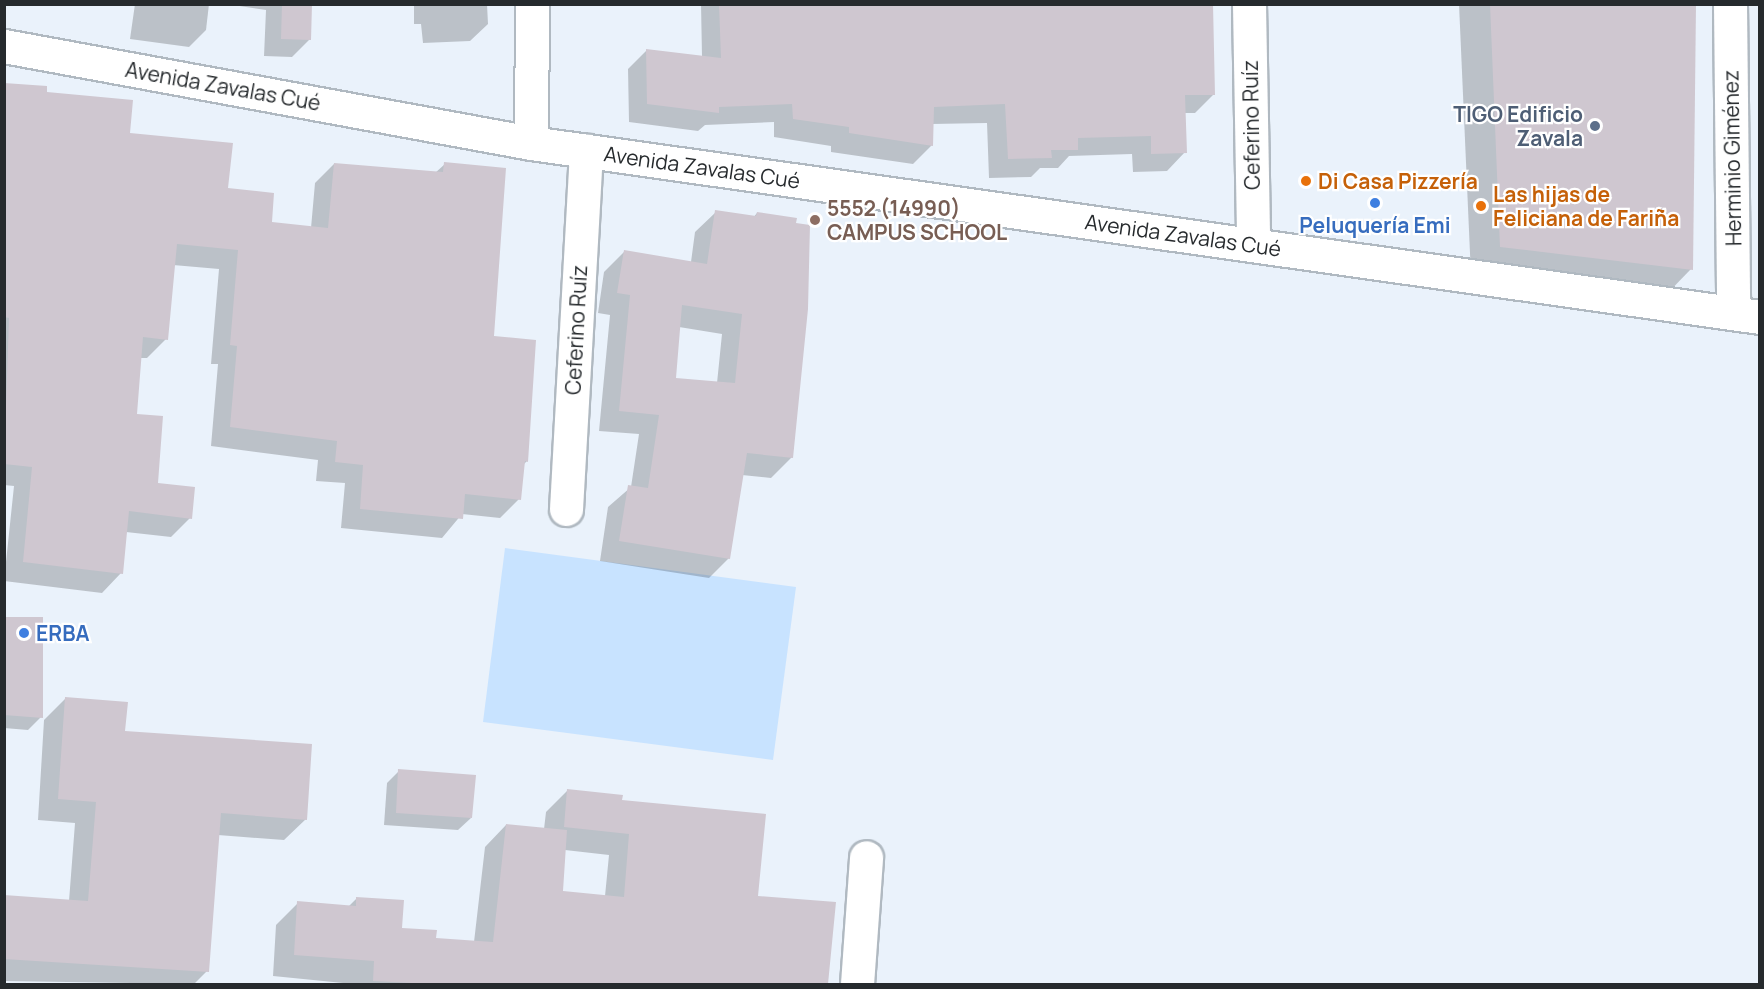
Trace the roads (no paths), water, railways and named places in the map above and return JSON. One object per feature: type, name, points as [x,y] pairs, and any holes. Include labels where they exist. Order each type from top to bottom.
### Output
[{"type":"main road","points":[[531,143],[532,4]]},
{"type":"main road","name":"Ceferino Ruíz","points":[[1249,4],[1253,245]]},
{"type":"main road","name":"Herminio Giménez","points":[[1730,4],[1746,314]]},
{"type":"main road","name":"Avenida Zavalas Cué","points":[[4,46],[531,143],[1746,314]]},
{"type":"main road","name":"Ceferino Ruíz","points":[[566,509],[586,150]]},
{"type":"main road","points":[[857,984],[866,857]]},
{"type":"place","name":"TIGO Edificio Zavala","points":[[1595,126]]},
{"type":"place","name":"Di Casa Pizzería","points":[[1306,181]]},
{"type":"place","name":"Peluquería Emi","points":[[1375,203]]},
{"type":"place","name":"Las hijas de Feliciana de Fariña","points":[[1481,206]]},
{"type":"place","name":"5552 (14990) CAMPUS SCHOOL","points":[[815,220]]},
{"type":"place","name":"ERBA","points":[[24,633]]}]
